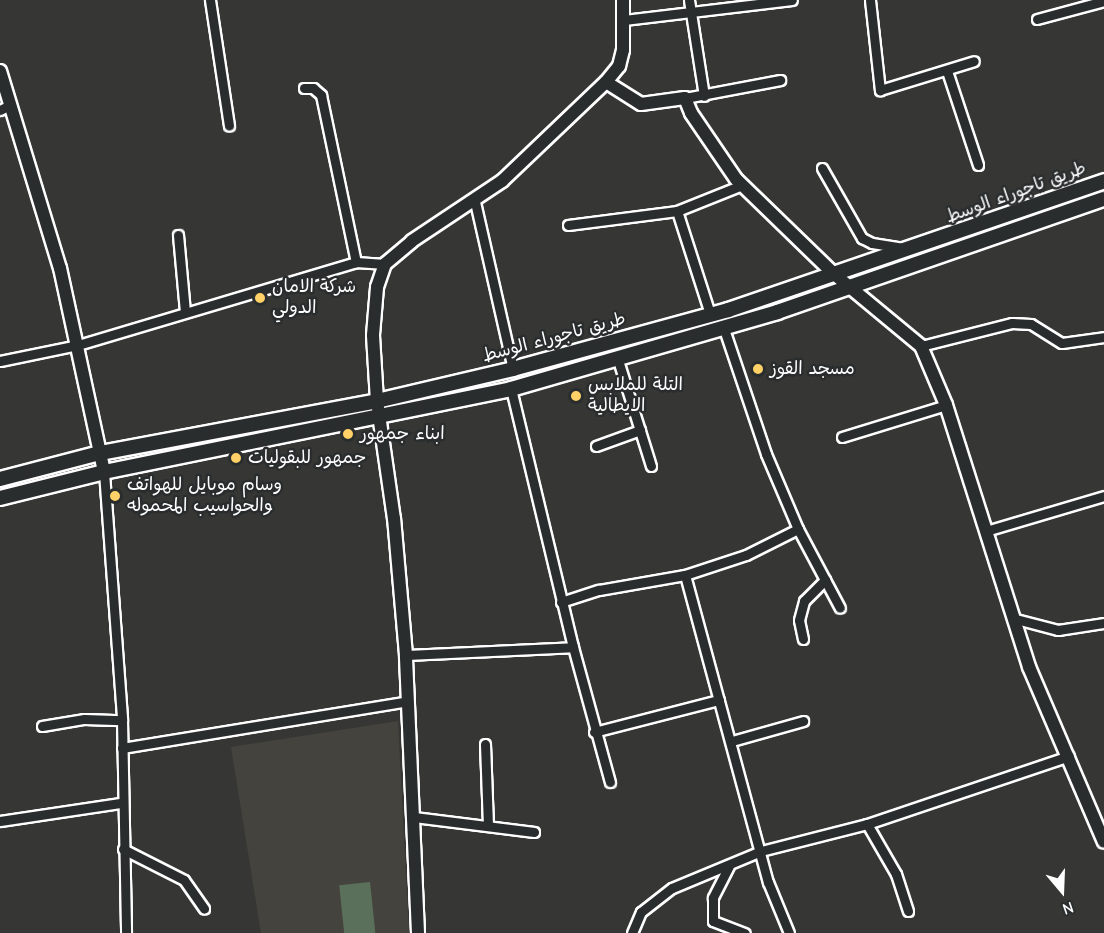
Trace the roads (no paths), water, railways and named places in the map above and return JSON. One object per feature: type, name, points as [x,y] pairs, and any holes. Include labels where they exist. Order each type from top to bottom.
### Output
[{"type":"main road","name":"طريق تاجوراء الوسط","points":[[0,479],[100,453],[377,400],[513,369],[710,314],[913,249],[1104,181]]},
{"type":"main road","points":[[0,498],[104,472],[378,419],[511,389],[724,329],[1104,199]]},
{"type":"street","points":[[210,0],[229,126]]},
{"type":"street","points":[[418,933],[406,655],[394,519],[378,419],[373,318],[377,287],[386,264],[412,241],[475,202],[502,181],[606,82],[619,66],[624,21],[623,0]]},
{"type":"street","points":[[689,0],[704,96]]},
{"type":"street","points":[[624,21],[792,0]]},
{"type":"street","points":[[870,0],[880,90],[975,62]]},
{"type":"street","points":[[1037,19],[1104,1]]},
{"type":"street","points":[[0,71],[5,108],[60,268],[104,472],[122,720],[121,803],[126,933]]},
{"type":"street","points":[[947,71],[978,165]]},
{"type":"street","points":[[606,82],[641,104],[704,96],[780,80]]},
{"type":"street","points":[[304,88],[313,88],[321,95],[356,262]]},
{"type":"street","points":[[685,98],[722,163],[742,185],[834,274],[921,346],[946,405],[1029,668],[1069,756],[1104,842]]},
{"type":"street","points":[[822,168],[862,238],[872,243],[913,249]]},
{"type":"street","points":[[568,225],[677,211],[742,185]]},
{"type":"street","points":[[475,202],[513,369]]},
{"type":"street","points":[[677,211],[710,314]]},
{"type":"street","points":[[178,236],[185,312]]},
{"type":"street","points":[[0,360],[78,345],[356,262],[386,264]]},
{"type":"street","points":[[921,346],[1012,323],[1031,324],[1062,343],[1104,337]]},
{"type":"street","points":[[724,329],[766,454],[798,529],[840,608]]},
{"type":"street","points":[[618,360],[651,466]]},
{"type":"street","points":[[511,389],[561,602],[594,732],[610,782]]},
{"type":"street","points":[[842,436],[946,405]]},
{"type":"street","points":[[596,446],[640,430]]},
{"type":"street","points":[[986,531],[1104,496]]},
{"type":"street","points":[[561,602],[599,590],[685,574],[746,555],[798,529]]},
{"type":"street","points":[[685,574],[732,741],[768,882],[789,933]]},
{"type":"street","points":[[803,639],[799,620],[804,601],[825,580]]},
{"type":"street","points":[[1012,618],[1058,630],[1104,623]]},
{"type":"street","points":[[406,655],[573,647]]},
{"type":"street","points":[[594,732],[719,700]]},
{"type":"street","points":[[122,748],[408,701]]},
{"type":"street","points":[[42,726],[84,719],[122,720]]},
{"type":"street","points":[[732,741],[803,721]]},
{"type":"street","points":[[485,744],[488,826]]},
{"type":"street","points":[[632,933],[641,912],[650,902],[672,888],[729,866],[761,850],[867,824],[1069,756]]},
{"type":"street","points":[[0,821],[121,803]]},
{"type":"street","points":[[414,817],[534,832]]},
{"type":"street","points":[[867,824],[896,874],[908,911]]},
{"type":"street","points":[[123,849],[184,880],[204,909]]},
{"type":"street","points":[[729,866],[713,898],[713,921],[746,933]]},
{"type":"place","name":"شركة الامان الدولي","points":[[260,298]]},
{"type":"place","name":"مسجد القوز","points":[[758,369]]},
{"type":"place","name":"التلة للملابس الايطالية","points":[[576,396]]},
{"type":"place","name":"ابناء جمهور","points":[[348,434]]},
{"type":"place","name":"جمهور للبقوليات","points":[[236,458]]},
{"type":"place","name":"وسام موبايل للهواتف والحواسيب المحموله","points":[[115,496]]}]
